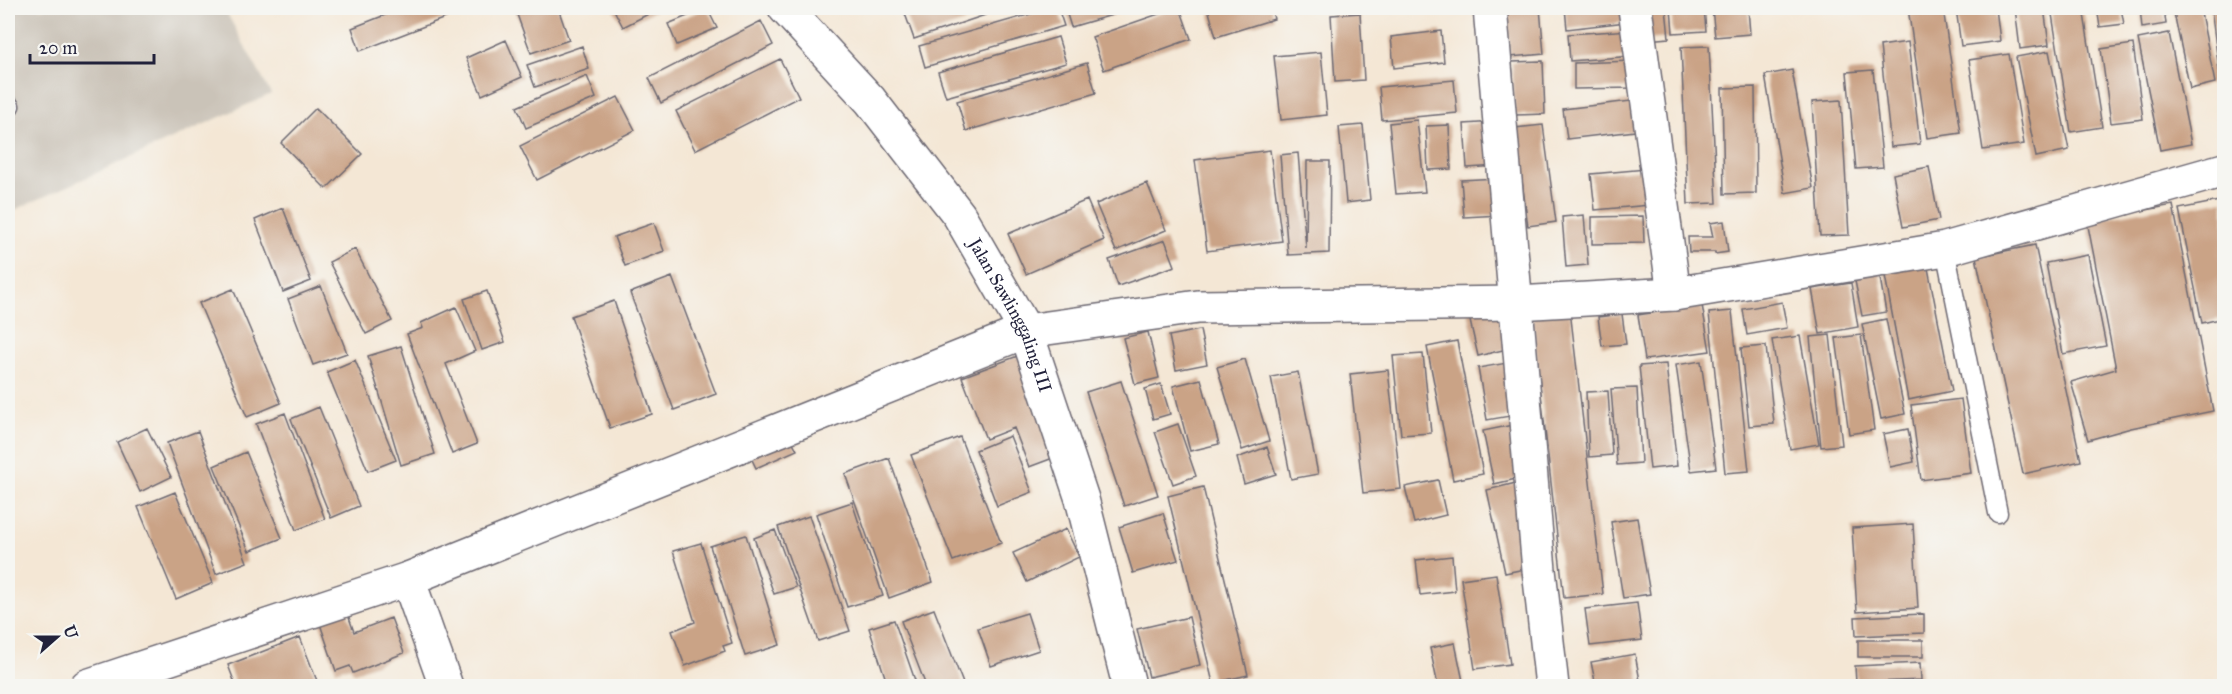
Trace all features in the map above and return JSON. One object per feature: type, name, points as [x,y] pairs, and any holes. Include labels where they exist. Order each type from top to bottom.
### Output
[{"type":"street","name":"Jalan Sawlinggaling III","points":[[785,8],[870,100],[959,215],[1026,331],[1082,499],[1128,681]]},
{"type":"street","points":[[1490,8],[1539,570],[1552,687]]},
{"type":"street","points":[[1635,8],[1674,294]]},
{"type":"street","points":[[87,687],[408,579],[1026,331],[1198,306],[1517,303],[1674,294],[1945,249],[2224,170]]},
{"type":"street","points":[[408,579],[446,687]]},
{"type":"lane","points":[[1945,249],[1998,513]]},
{"type":"shaded area","points":[[8,8],[224,8],[271,94],[8,213]]},
{"type":"building","points":[[403,8],[471,8],[360,51],[352,28]]},
{"type":"building","points":[[558,8],[569,40],[531,53],[515,9]]},
{"type":"building","points":[[613,8],[660,8],[623,27]]},
{"type":"building","points":[[707,8],[717,28],[677,45],[668,24]]},
{"type":"building","points":[[903,8],[1006,8],[914,39]]},
{"type":"building","points":[[1058,8],[1064,26],[925,67],[919,46]]},
{"type":"building","points":[[1065,8],[1136,8],[1071,27]]},
{"type":"building","points":[[1180,8],[1191,39],[1104,70],[1092,37]]},
{"type":"building","points":[[1208,8],[1271,8],[1274,19],[1216,37]]},
{"type":"building","points":[[1506,8],[1540,8],[1544,54],[1510,57]]},
{"type":"building","points":[[1565,8],[1624,8],[1626,22],[1567,29]]},
{"type":"building","points":[[1643,8],[1666,8],[1669,38],[1646,40]]},
{"type":"building","points":[[1671,8],[1704,8],[1706,31],[1673,33]]},
{"type":"building","points":[[1712,8],[1748,8],[1750,34],[1715,37]]},
{"type":"building","points":[[1908,8],[1943,8],[1961,133],[1927,138]]},
{"type":"building","points":[[1956,8],[1996,8],[2000,41],[1961,46]]},
{"type":"building","points":[[2015,8],[2044,8],[2049,45],[2020,49]]},
{"type":"building","points":[[2051,8],[2083,8],[2102,127],[2071,132]]},
{"type":"building","points":[[2097,8],[2121,8],[2124,24],[2100,27]]},
{"type":"building","points":[[2140,8],[2164,8],[2166,24],[2142,28]]},
{"type":"building","points":[[2173,8],[2200,8],[2215,83],[2190,89]]},
{"type":"building","points":[[2211,8],[2224,8],[2224,69],[2219,70]]},
{"type":"building","points":[[1360,13],[1364,80],[1335,82],[1331,15]]},
{"type":"building","points":[[761,21],[773,45],[661,103],[649,78]]},
{"type":"building","points":[[1632,30],[1634,56],[1570,61],[1568,34]]},
{"type":"building","points":[[1441,31],[1444,62],[1394,68],[1391,37]]},
{"type":"building","points":[[2169,33],[2191,144],[2160,150],[2138,39]]},
{"type":"building","points":[[1058,37],[1066,63],[946,97],[938,72]]},
{"type":"building","points":[[506,40],[522,77],[482,95],[466,58]]},
{"type":"building","points":[[1908,42],[1920,144],[1891,147],[1880,46]]},
{"type":"building","points":[[2133,44],[2143,119],[2111,123],[2101,49]]},
{"type":"building","points":[[582,46],[589,69],[535,87],[527,65]]},
{"type":"building","points":[[1709,46],[1717,203],[1688,204],[1681,47]]},
{"type":"building","points":[[2049,51],[2069,150],[2036,157],[2016,57]]},
{"type":"building","points":[[1321,52],[1327,115],[1281,120],[1274,56]]},
{"type":"building","points":[[2009,54],[2024,144],[1983,150],[1969,60]]},
{"type":"building","points":[[780,59],[799,97],[695,150],[676,111]]},
{"type":"building","points":[[1543,61],[1545,114],[1515,115],[1512,62]]},
{"type":"building","points":[[1633,61],[1634,88],[1574,89],[1574,63]]},
{"type":"building","points":[[1087,63],[1096,93],[966,131],[957,101]]},
{"type":"building","points":[[1792,70],[1813,188],[1785,193],[1765,75]]},
{"type":"building","points":[[1873,70],[1883,167],[1856,169],[1847,72]]},
{"type":"building","points":[[587,76],[596,98],[526,128],[517,107]]},
{"type":"building","points":[[1454,80],[1457,113],[1382,120],[1379,87]]},
{"type":"building","points":[[1755,87],[1756,193],[1724,194],[1722,88]]},
{"type":"building","points":[[618,97],[635,130],[537,180],[520,146]]},
{"type":"building","points":[[1841,100],[1849,235],[1820,236],[1812,102]]},
{"type":"building","points":[[1631,101],[1635,131],[1567,139],[1563,109]]},
{"type":"building","points":[[316,108],[362,154],[326,189],[281,143]]},
{"type":"building","points":[[1417,120],[1425,192],[1396,194],[1389,123]]},
{"type":"building","points":[[1495,122],[1498,166],[1467,168],[1464,124]]},
{"type":"building","points":[[1363,125],[1370,200],[1346,203],[1339,127]]},
{"type":"building","points":[[1449,125],[1451,169],[1428,170],[1426,126]]},
{"type":"building","points":[[1543,125],[1556,222],[1528,226],[1515,128]]},
{"type":"building","points":[[1270,150],[1282,241],[1207,251],[1195,160]]},
{"type":"building","points":[[1298,153],[1306,248],[1307,161],[1330,161],[1329,253],[1288,255],[1280,155]]},
{"type":"building","points":[[1929,167],[1939,220],[1903,227],[1893,174]]},
{"type":"building","points":[[1646,169],[1650,205],[1595,210],[1591,174]]},
{"type":"building","points":[[1498,178],[1500,215],[1464,217],[1461,180]]},
{"type":"building","points":[[1147,183],[1166,230],[1116,251],[1096,204]]},
{"type":"building","points":[[1087,200],[1104,240],[1026,274],[1008,234]]},
{"type":"building","points":[[2224,200],[2224,318],[2202,323],[2179,209]]},
{"type":"building","points":[[2173,205],[2213,411],[2131,428],[2088,440],[2071,382],[2116,369],[2087,221]]},
{"type":"building","points":[[283,208],[311,281],[283,292],[255,220]]},
{"type":"building","points":[[1584,215],[1588,265],[1566,267],[1562,217]]},
{"type":"building","points":[[1643,216],[1644,243],[1592,244],[1592,217]]},
{"type":"building","points":[[1724,221],[1728,252],[1715,254],[1715,252],[1689,252],[1688,237],[1713,237],[1710,223]]},
{"type":"building","points":[[654,223],[664,251],[625,266],[614,237]]},
{"type":"building","points":[[1165,240],[1175,266],[1118,286],[1109,260]]},
{"type":"building","points":[[2035,245],[2081,461],[2023,474],[1976,257]]},
{"type":"building","points":[[355,249],[392,321],[366,334],[329,262]]},
{"type":"building","points":[[2088,255],[2106,346],[2063,354],[2046,263]]},
{"type":"building","points":[[1927,263],[1952,391],[1908,400],[1884,270]]},
{"type":"building","points":[[1879,272],[1886,312],[1862,316],[1854,276]]},
{"type":"building","points":[[672,277],[716,394],[674,410],[630,293]]},
{"type":"building","points":[[1851,283],[1858,327],[1820,334],[1812,289]]},
{"type":"building","points":[[321,286],[347,353],[313,365],[288,299]]},
{"type":"building","points":[[233,289],[281,403],[247,417],[199,303]]},
{"type":"building","points":[[487,291],[505,342],[482,350],[464,299]]},
{"type":"building","points":[[614,301],[652,414],[610,428],[571,316]]},
{"type":"building","points":[[1782,302],[1787,328],[1747,335],[1743,309]]},
{"type":"building","points":[[1498,305],[1507,349],[1478,356],[1468,312]]},
{"type":"building","points":[[1702,305],[1710,351],[1645,360],[1638,315]]},
{"type":"building","points":[[456,307],[475,351],[446,364],[477,444],[452,454],[407,334],[423,328],[421,323]]},
{"type":"building","points":[[1570,310],[1603,594],[1564,598],[1532,314]]},
{"type":"building","points":[[1732,311],[1749,471],[1725,473],[1709,313]]},
{"type":"building","points":[[1622,314],[1626,344],[1602,346],[1598,317]]},
{"type":"building","points":[[1886,319],[1905,414],[1881,419],[1862,324]]},
{"type":"building","points":[[1200,330],[1207,364],[1176,370],[1169,336]]},
{"type":"building","points":[[1148,332],[1159,378],[1135,384],[1123,338]]},
{"type":"building","points":[[1830,335],[1842,445],[1821,447],[1810,337]]},
{"type":"building","points":[[1861,335],[1874,430],[1849,434],[1836,338]]},
{"type":"building","points":[[1800,336],[1819,444],[1790,449],[1772,340]]},
{"type":"building","points":[[1457,341],[1483,474],[1453,480],[1427,347]]},
{"type":"building","points":[[401,346],[435,454],[401,465],[368,356]]},
{"type":"building","points":[[1766,346],[1774,424],[1749,426],[1741,348]]},
{"type":"building","points":[[1023,354],[1061,455],[1029,467],[1014,428],[986,439],[962,377]]},
{"type":"building","points":[[1423,354],[1431,433],[1401,435],[1393,356]]},
{"type":"building","points":[[1245,359],[1269,441],[1242,450],[1217,367]]},
{"type":"building","points":[[355,360],[396,460],[368,471],[327,372]]},
{"type":"building","points":[[1701,361],[1716,468],[1691,471],[1676,365]]},
{"type":"building","points":[[1507,363],[1516,415],[1487,420],[1478,368]]},
{"type":"building","points":[[1666,364],[1677,466],[1650,469],[1639,366]]},
{"type":"building","points":[[1388,370],[1401,489],[1363,493],[1350,374]]},
{"type":"building","points":[[1298,372],[1318,474],[1291,479],[1271,377]]},
{"type":"building","points":[[1201,379],[1219,444],[1190,451],[1173,386]]},
{"type":"building","points":[[1121,381],[1158,495],[1124,506],[1086,392]]},
{"type":"building","points":[[1161,384],[1170,414],[1153,419],[1145,389]]},
{"type":"building","points":[[1637,388],[1641,463],[1617,465],[1611,389]]},
{"type":"building","points":[[1608,391],[1612,455],[1589,457],[1586,392]]},
{"type":"building","points":[[1961,399],[1971,473],[1921,480],[1911,405]]},
{"type":"building","points":[[319,407],[359,506],[331,518],[291,419]]},
{"type":"building","points":[[285,413],[325,519],[296,530],[256,424]]},
{"type":"building","points":[[1178,424],[1196,476],[1173,484],[1155,432]]},
{"type":"building","points":[[1513,425],[1525,477],[1494,484],[1483,431]]},
{"type":"building","points":[[147,428],[171,477],[140,492],[117,442]]},
{"type":"building","points":[[1908,429],[1914,462],[1890,467],[1883,434]]},
{"type":"building","points":[[198,431],[247,562],[216,574],[167,443]]},
{"type":"building","points":[[788,433],[797,450],[756,468],[748,451]]},
{"type":"building","points":[[1010,436],[1032,492],[997,506],[976,450]]},
{"type":"building","points":[[960,437],[1001,543],[953,561],[911,455]]},
{"type":"building","points":[[1267,447],[1276,474],[1244,484],[1237,458]]},
{"type":"building","points":[[246,452],[282,538],[249,551],[214,466]]},
{"type":"building","points":[[889,458],[933,582],[889,598],[845,474]]},
{"type":"building","points":[[1438,480],[1446,515],[1414,523],[1405,487]]},
{"type":"building","points":[[1516,483],[1534,567],[1505,573],[1487,490]]},
{"type":"building","points":[[1203,487],[1248,675],[1213,683],[1168,496]]},
{"type":"building","points":[[175,492],[213,583],[176,599],[138,507]]},
{"type":"building","points":[[852,502],[883,596],[847,607],[816,514]]},
{"type":"building","points":[[1163,513],[1178,560],[1133,573],[1119,527]]},
{"type":"building","points":[[809,516],[850,631],[818,641],[778,527]]},
{"type":"building","points":[[1637,518],[1650,594],[1623,598],[1611,522]]},
{"type":"building","points":[[1913,524],[1918,608],[1857,612],[1852,528]]},
{"type":"building","points":[[1066,529],[1079,557],[1027,582],[1013,553]]},
{"type":"building","points":[[775,530],[796,587],[774,594],[754,538]]},
{"type":"building","points":[[746,535],[780,645],[745,656],[710,546]]},
{"type":"building","points":[[701,543],[732,643],[723,646],[725,651],[685,666],[672,631],[695,622],[673,551]]},
{"type":"building","points":[[1452,556],[1455,591],[1420,595],[1416,560]]},
{"type":"building","points":[[1496,574],[1510,664],[1475,669],[1461,579]]},
{"type":"building","points":[[1637,603],[1642,640],[1590,646],[1585,609]]},
{"type":"building","points":[[346,609],[354,632],[391,618],[404,653],[353,673],[350,666],[336,671],[318,618]]},
{"type":"building","points":[[934,609],[964,686],[926,686],[901,621]]},
{"type":"building","points":[[1027,613],[1039,650],[991,666],[978,628]]},
{"type":"building","points":[[1924,614],[1924,633],[1856,636],[1855,617]]},
{"type":"building","points":[[1189,617],[1200,665],[1149,677],[1137,629]]},
{"type":"building","points":[[894,620],[917,686],[888,686],[869,628]]},
{"type":"building","points":[[300,637],[319,686],[236,686],[228,665]]},
{"type":"building","points":[[1858,640],[1923,640],[1923,657],[1858,657]]},
{"type":"building","points":[[1455,643],[1464,686],[1438,686],[1430,648]]},
{"type":"building","points":[[1635,654],[1641,686],[1596,686],[1591,662]]},
{"type":"building","points":[[1920,663],[1921,680],[1856,683],[1855,666]]}]
